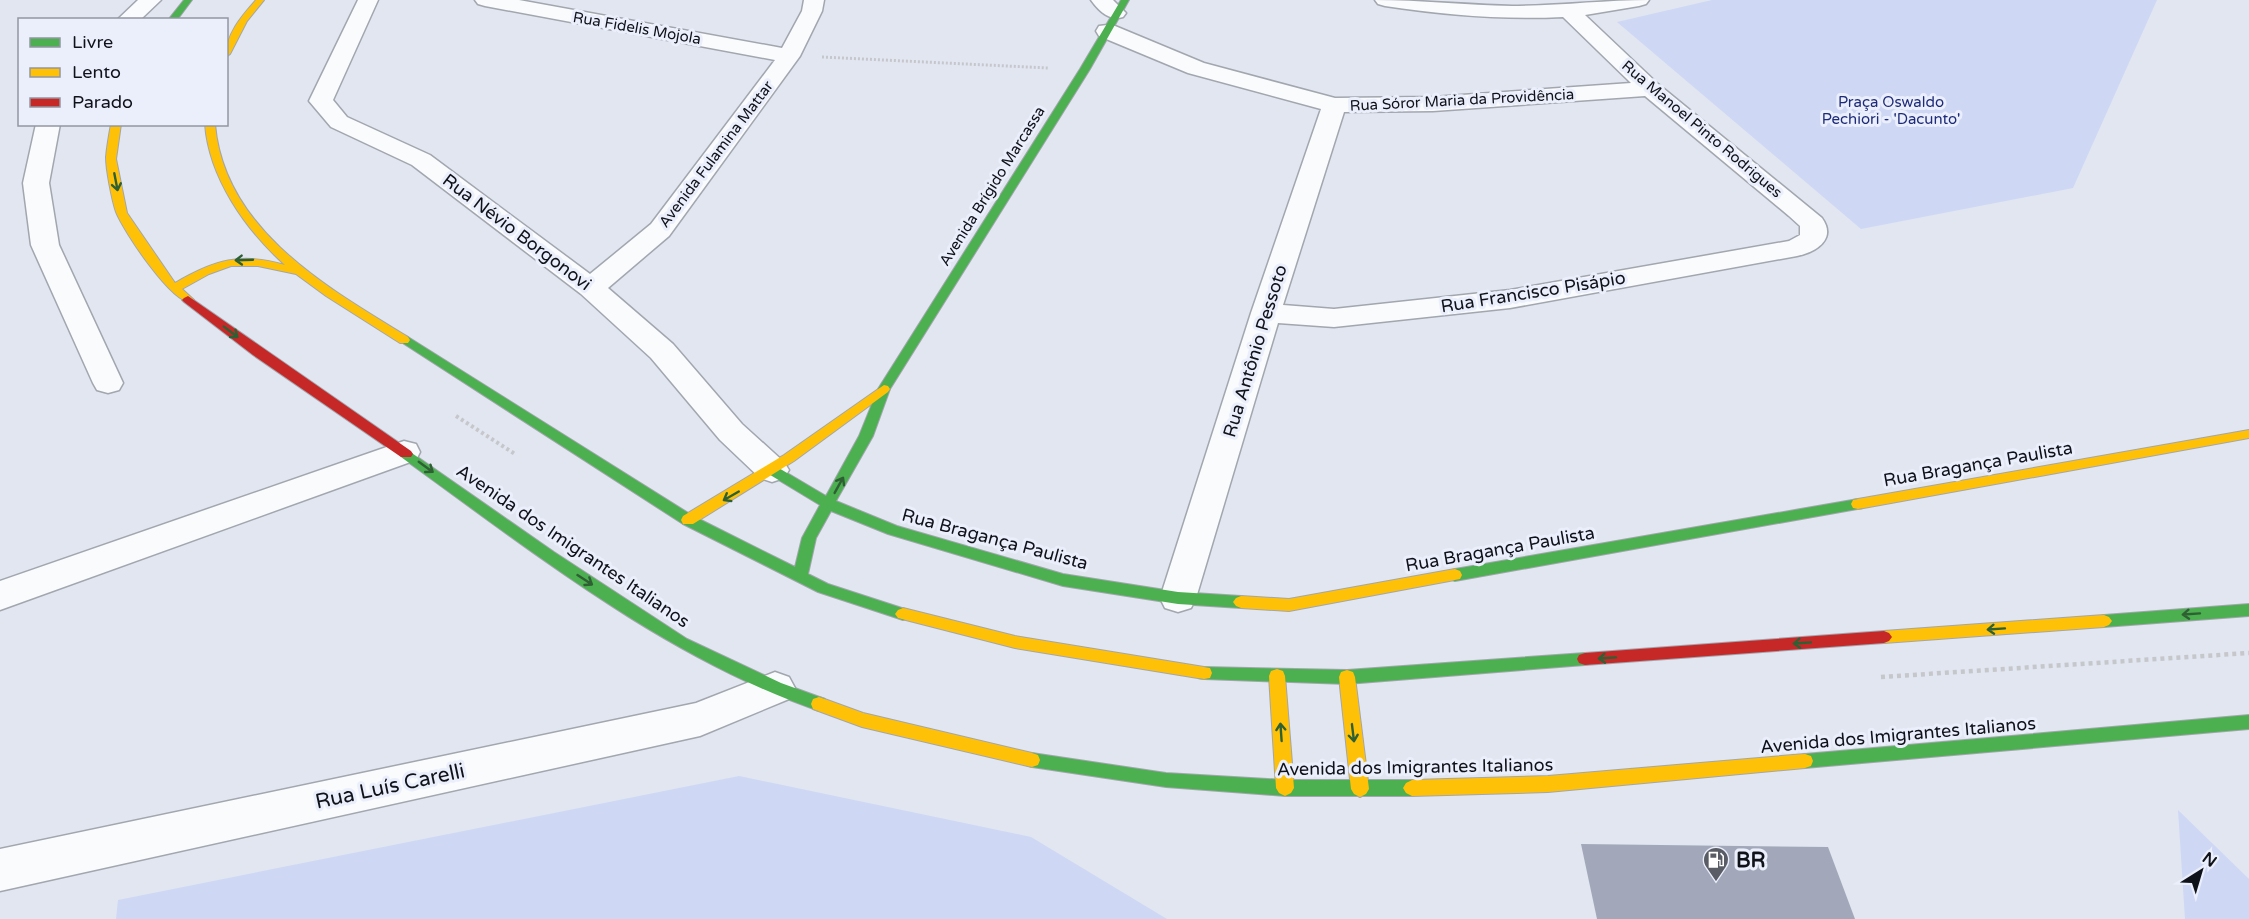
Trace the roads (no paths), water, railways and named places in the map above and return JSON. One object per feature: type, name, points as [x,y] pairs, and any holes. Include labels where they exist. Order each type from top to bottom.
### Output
[{"type":"main road","points":[[174,18],[188,0]]},
{"type":"main road","points":[[228,50],[243,20],[260,0]]},
{"type":"main road","name":"Avenida Brígido Marcassa","points":[[800,576],[809,538],[866,436],[884,389],[1085,69],[1112,11]]},
{"type":"main road","name":"Avenida dos Imigrantes Italianos","points":[[116,126],[111,159],[122,213],[158,269],[174,289],[256,352],[404,452],[549,556],[682,643],[775,688],[862,720],[1022,758],[1166,780],[1285,788],[1359,789],[1548,784],[2249,722]]},
{"type":"main road","points":[[210,126],[209,134],[229,189],[268,245],[300,274],[688,520],[823,588],[930,622],[1086,656],[1204,673],[1347,677],[2249,610]]},
{"type":"main road","points":[[174,289],[219,264],[242,258],[266,261],[300,274]]},
{"type":"main road","name":"Avenida Brígido Marcassa","points":[[688,520],[772,470],[884,389]]},
{"type":"main road","name":"Rua Bragança Paulista","points":[[772,470],[829,504],[893,530],[1063,580],[1178,598],[1289,605],[2249,434]]},
{"type":"main road","points":[[1277,676],[1285,788]]},
{"type":"main road","points":[[1347,677],[1359,789]]},
{"type":"street","points":[[129,18],[151,0]]},
{"type":"street","name":"Rua Névio Borgonovi","points":[[368,0],[321,101],[339,122],[421,160],[591,288],[662,351],[731,432],[772,470]]},
{"type":"street","name":"Rua Fidelis Mojola","points":[[485,0],[789,56]]},
{"type":"street","name":"Avenida Fulamina Mattar","points":[[591,288],[660,230],[789,56],[812,11],[814,0]]},
{"type":"street","points":[[1385,0],[1428,8],[1497,11],[1569,10],[1639,0]]},
{"type":"street","name":"Rua Manoel Pinto Rodrigues","points":[[1569,10],[1650,88],[1813,224],[1814,238],[1797,248]]},
{"type":"street","name":"Rua Sóror Maria da Providência","points":[[1112,11],[1196,68],[1334,105],[1433,104],[1650,88]]},
{"type":"street","name":"Rua Antônio Pessoto","points":[[1178,598],[1266,313],[1334,105]]},
{"type":"street","points":[[48,126],[36,183],[45,245],[108,382]]},
{"type":"street","name":"Rua Francisco Pisápio","points":[[1266,313],[1334,318],[1510,299],[1797,248]]},
{"type":"street","points":[[0,596],[404,452]]},
{"type":"street","name":"Rua Luís Carelli","points":[[0,870],[699,719],[775,688]]},
{"type":"place","name":"BR","points":[[1716,883]]},
{"type":"park label","name":"Praça Oswaldo Pechiori - 'Dacunto'","points":[[1891,110]]}]
